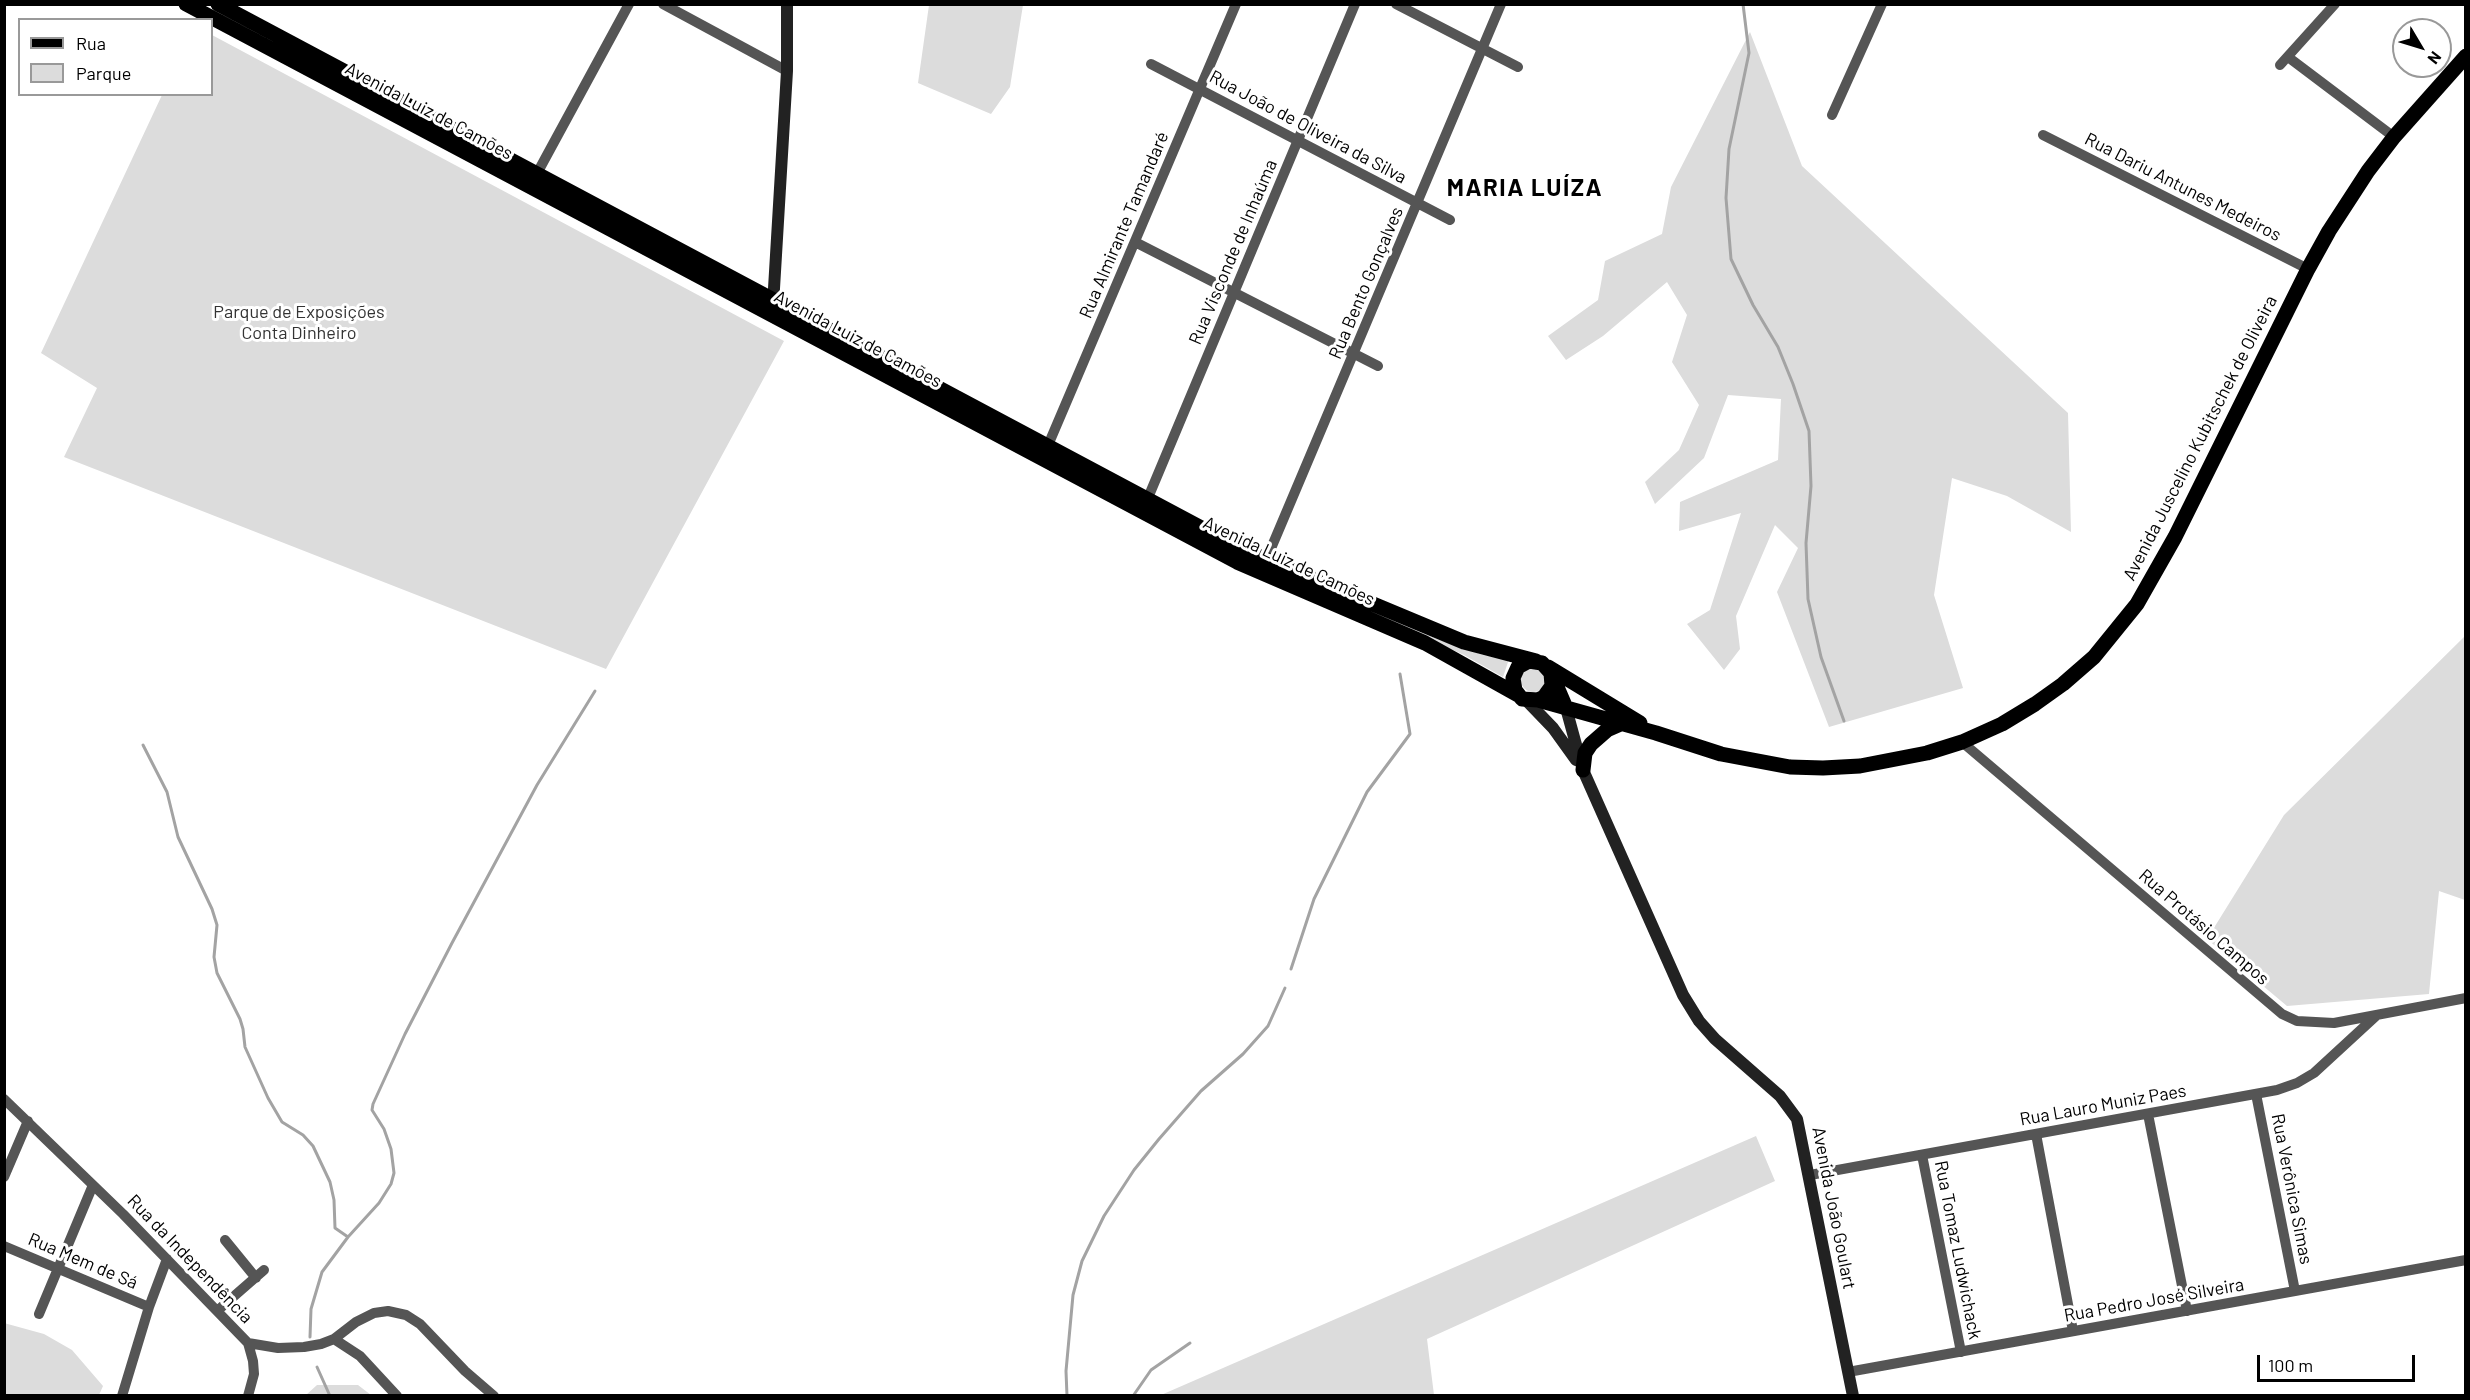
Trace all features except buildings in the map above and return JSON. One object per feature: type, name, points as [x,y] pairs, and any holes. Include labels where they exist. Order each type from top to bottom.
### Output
[{"type":"main road","name":"Avenida Luiz de Camões","points":[[186,4],[224,14],[1144,505],[1264,567],[1425,643],[1528,699]]},
{"type":"main road","points":[[773,308],[787,70],[788,4]]},
{"type":"main road","name":"Avenida Juscelino Kubitschek de Oliveira","points":[[1528,699],[1623,723],[1721,754],[1755,762],[1812,768],[1860,766],[1897,760],[1962,742],[2002,724],[2063,684],[2094,657],[2137,604],[2175,537],[2308,269],[2354,192],[2394,137],[2466,56]]},
{"type":"main road","name":"Avenida Luiz de Camões","points":[[1264,567],[1464,642],[1544,667]]},
{"type":"main road","points":[[1523,663],[1544,667],[1552,686],[1545,697],[1528,699],[1513,684],[1515,672],[1523,663]]},
{"type":"main road","points":[[1544,667],[1566,708]]},
{"type":"main road","name":"Avenida Juscelino Kubitschek de Oliveira","points":[[1544,667],[1656,733]]},
{"type":"main road","name":"Avenida João Goulart","points":[[1528,699],[1553,728],[1583,770]]},
{"type":"main road","name":"Avenida João Goulart","points":[[1566,708],[1583,770],[1683,996],[1714,1039],[1791,1107],[1799,1125],[1853,1395]]},
{"type":"main road","points":[[1583,770],[1585,753],[1591,744],[1607,730],[1623,723]]},
{"type":"street","points":[[533,180],[629,4]]},
{"type":"street","points":[[663,4],[787,70]]},
{"type":"street","name":"Rua Almirante Tamandaré","points":[[1045,452],[1236,4]]},
{"type":"street","name":"Rua Visconde de Inhaúma","points":[[1144,505],[1355,4]]},
{"type":"street","points":[[1396,4],[1518,67]]},
{"type":"street","name":"Rua Bento Gonçalves","points":[[1264,567],[1501,4]]},
{"type":"street","points":[[1832,115],[1882,4]]},
{"type":"street","points":[[2280,66],[2335,4]]},
{"type":"street","points":[[2288,57],[2394,137]]},
{"type":"street","name":"Rua João de Oliveira da Silva","points":[[1151,64],[1449,220]]},
{"type":"street","name":"Rua Dariu Antunes Medeiros","points":[[2043,135],[2308,269]]},
{"type":"street","points":[[1135,242],[1378,366]]},
{"type":"street","name":"Rua Protásio Campos","points":[[1962,742],[2282,1014],[2297,1021],[2334,1023],[2466,998]]},
{"type":"street","name":"Rua Lauro Muniz Paes","points":[[1809,1175],[2277,1090],[2297,1083],[2314,1073],[2377,1015]]},
{"type":"street","name":"Rua Verônica Simas","points":[[2256,1094],[2295,1292]]},
{"type":"street","name":"Rua da Independência","points":[[4,1099],[168,1259],[248,1343],[278,1348],[304,1347],[334,1339],[356,1322],[374,1313],[388,1311],[405,1315],[428,1331],[465,1371],[494,1395]]},
{"type":"street","points":[[2148,1113],[2187,1311]]},
{"type":"street","points":[[4,1177],[28,1120]]},
{"type":"street","points":[[2036,1134],[2073,1331]]},
{"type":"street","name":"Rua Tomaz Ludwichack","points":[[1922,1155],[1961,1352]]},
{"type":"street","points":[[39,1314],[93,1185]]},
{"type":"street","points":[[217,1311],[260,1274],[225,1240]]},
{"type":"street","name":"Rua Mem de Sá","points":[[4,1246],[149,1307]]},
{"type":"street","points":[[122,1395],[149,1307],[168,1259]]},
{"type":"street","name":"Rua Pedro José Silveira","points":[[1848,1372],[2466,1260]]},
{"type":"street","points":[[334,1339],[360,1356],[398,1395]]},
{"type":"street","points":[[248,1343],[254,1361],[254,1374],[248,1395]]},
{"type":"green space","points":[[929,5],[1023,5],[1010,87],[991,114],[918,83]]},
{"type":"green space","points":[[1750,32],[1802,166],[2068,413],[2071,532],[2007,496],[1952,478],[1934,595],[1963,688],[1829,727],[1777,592],[1798,548],[1775,525],[1736,616],[1740,649],[1724,670],[1687,624],[1710,610],[1741,513],[1679,531],[1680,502],[1778,460],[1781,399],[1728,395],[1704,458],[1655,504],[1645,482],[1679,450],[1699,405],[1672,362],[1687,315],[1667,282],[1603,336],[1566,360],[1548,336],[1598,300],[1605,261],[1662,234],[1671,187]]},
{"type":"green space","name":"Parque de Exposições Conta Dinheiro","points":[[213,36],[784,341],[606,669],[64,457],[97,388],[41,353],[162,96],[213,96]]},
{"type":"green space","points":[[1275,569],[1437,639],[1483,655],[1509,659],[1503,677],[1464,655]]},
{"type":"green space","points":[[2465,636],[2465,900],[2439,891],[2429,994],[2287,1006],[2207,939],[2284,815]]},
{"type":"green space","points":[[1533,668],[1542,671],[1545,680],[1542,689],[1533,692],[1524,689],[1521,680],[1524,671]]},
{"type":"green space","points":[[1756,1136],[1775,1181],[1427,1339],[1434,1395],[1161,1395]]},
{"type":"green space","points":[[4,1323],[44,1334],[72,1350],[103,1386],[99,1395],[5,1395]]},
{"type":"green space","points":[[317,1385],[358,1385],[371,1395],[306,1395]]},
{"type":"waterway","points":[[1743,4],[1749,53],[1729,149],[1726,198],[1731,259],[1753,305],[1778,347],[1809,431],[1811,486],[1806,543],[1808,599],[1821,657],[1844,721]]},
{"type":"waterway","points":[[1291,969],[1314,899],[1367,792],[1410,734],[1400,674]]},
{"type":"waterway","points":[[310,1337],[311,1309],[322,1272],[348,1237],[379,1203],[391,1184],[394,1173],[391,1149],[384,1129],[372,1110],[373,1104],[405,1034],[452,943],[537,785],[595,691]]},
{"type":"waterway","points":[[143,745],[167,792],[178,837],[212,909],[217,925],[214,957],[217,973],[240,1019],[245,1047],[268,1098],[282,1122],[303,1135],[313,1146],[330,1182],[334,1200],[335,1228],[348,1237]]},
{"type":"waterway","points":[[1067,1396],[1066,1371],[1073,1295],[1082,1261],[1104,1216],[1134,1170],[1159,1139],[1201,1091],[1243,1054],[1268,1026],[1285,988]]},
{"type":"waterway","points":[[1133,1396],[1151,1370],[1190,1343]]},
{"type":"waterway","points":[[317,1367],[330,1396]]},
{"type":"district","name":"MARIA LUÍZA","points":[[1525,188]]}]
